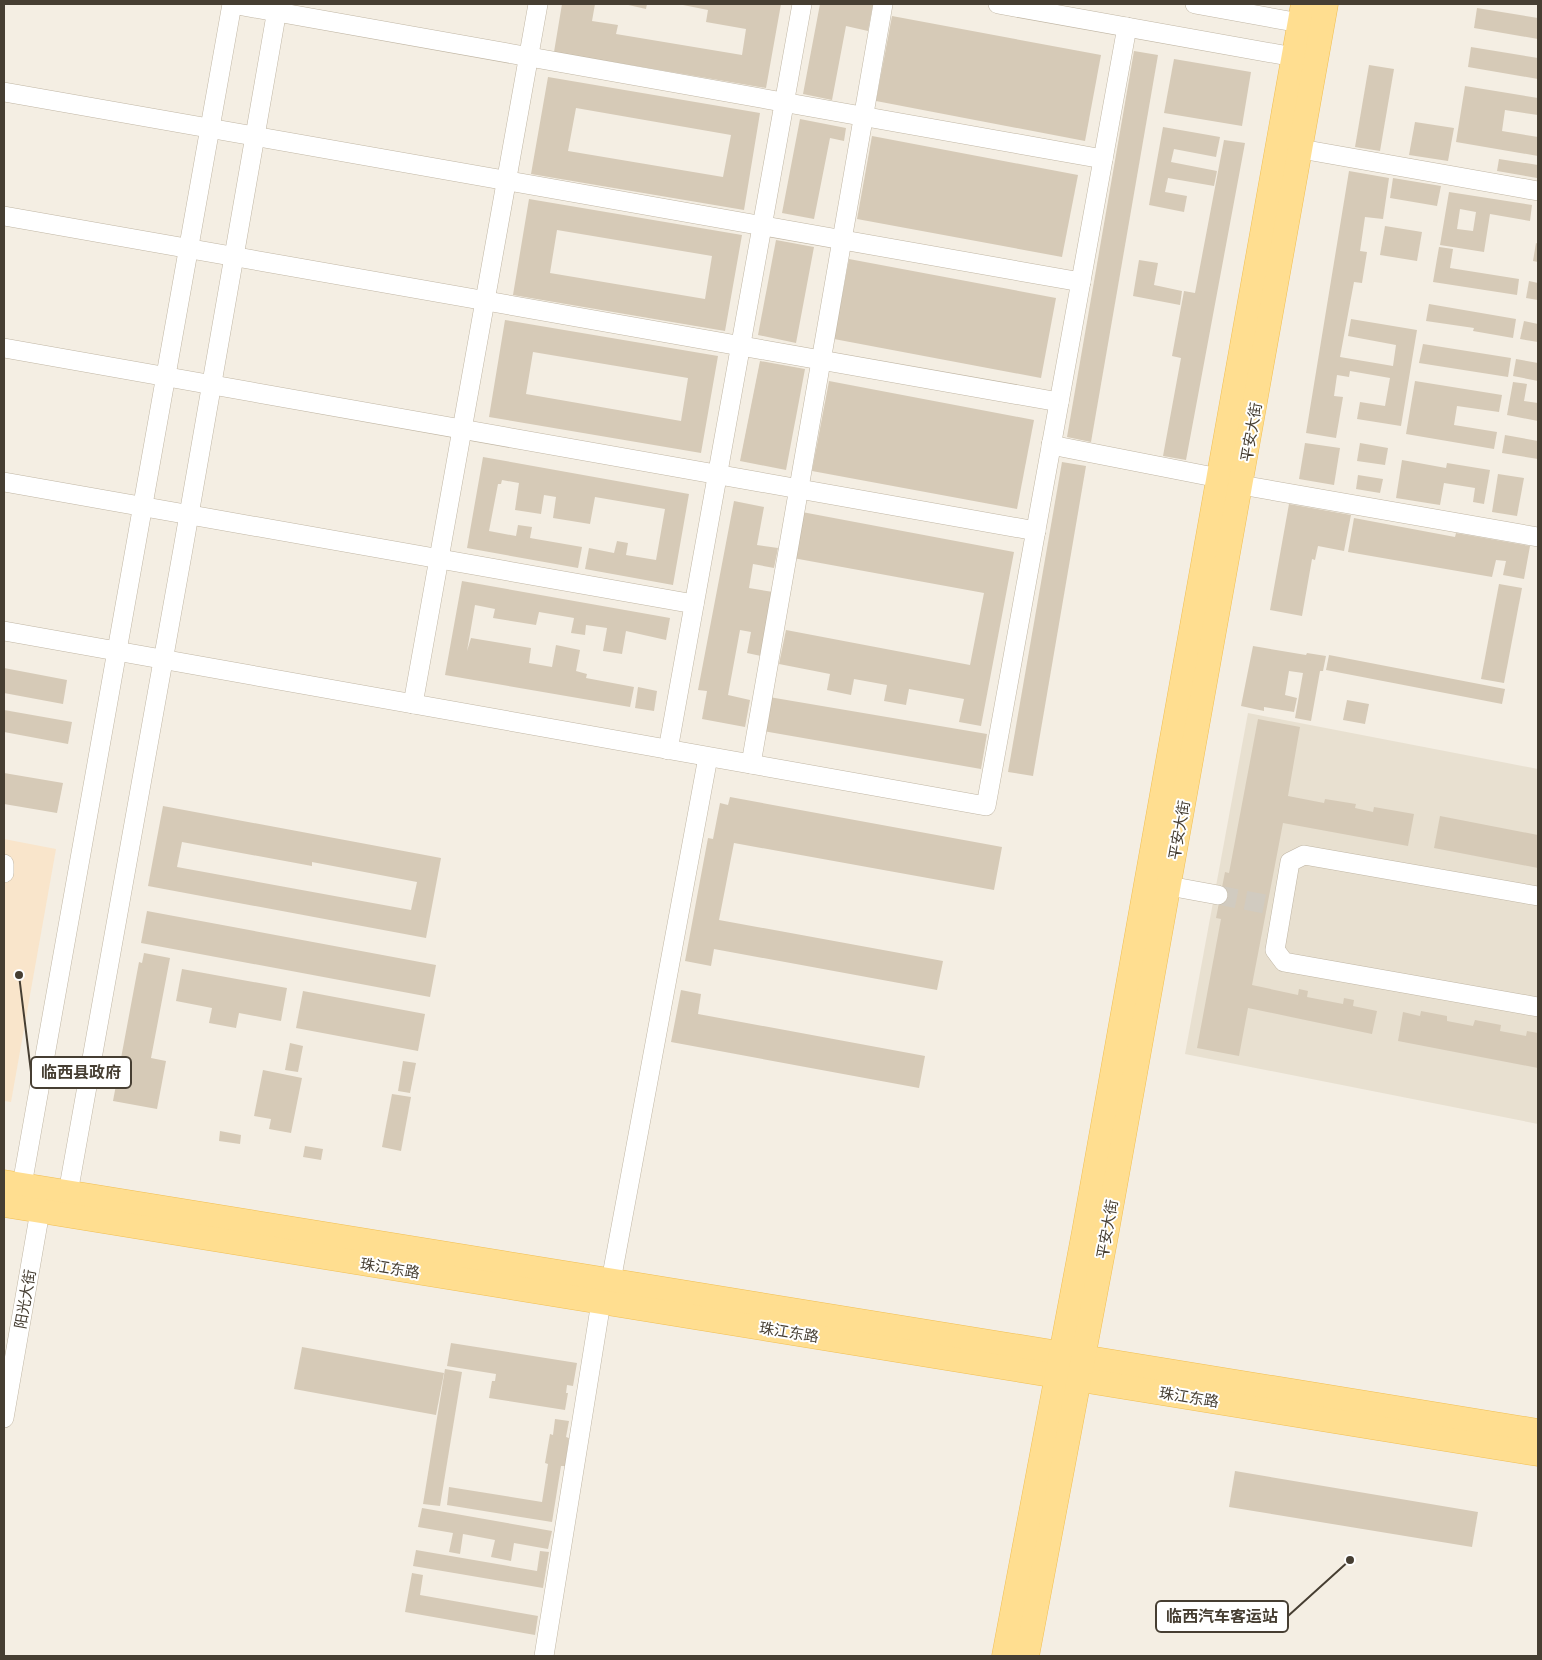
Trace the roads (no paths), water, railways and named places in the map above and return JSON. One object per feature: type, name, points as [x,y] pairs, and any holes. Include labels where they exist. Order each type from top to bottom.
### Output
[{"type":"main road","name":"平安大街","points":[[1027,1656],[1070,1365],[1230,482],[1301,150],[1326,4]]},
{"type":"main road","name":"平安大街","points":[[1004,1656],[1070,1365],[1169,886],[1302,13]]},
{"type":"main road","points":[[13,1184],[51,1198],[606,1292],[1070,1365]]},
{"type":"main road","points":[[4,1204],[51,1198]]},
{"type":"main road","name":"珠江东路","points":[[51,1198],[606,1292]]},
{"type":"main road","name":"珠江东路","points":[[1070,1365],[1538,1432]]},
{"type":"main road","name":"珠江东路","points":[[1070,1365],[1538,1454]]},
{"type":"street","points":[[13,1184],[117,651],[232,4],[277,8],[528,57],[1103,159]]},
{"type":"street","points":[[413,704],[538,4]]},
{"type":"street","points":[[668,750],[802,4]]},
{"type":"street","points":[[750,764],[883,4]]},
{"type":"street","points":[[998,4],[1294,57]]},
{"type":"street","points":[[1195,4],[1302,13]]},
{"type":"street","name":"阳光大街","points":[[4,1418],[164,659],[277,8]]},
{"type":"street","points":[[4,631],[986,806],[1127,27]]},
{"type":"street","points":[[4,92],[1081,282]]},
{"type":"street","points":[[1301,150],[1538,191]]},
{"type":"street","points":[[4,216],[1059,402]]},
{"type":"street","points":[[4,348],[1036,531]]},
{"type":"street","points":[[1051,445],[1230,482],[1538,537]]},
{"type":"street","points":[[4,482],[694,604]]},
{"type":"street","points":[[544,1656],[606,1292],[708,757]]},
{"type":"street","points":[[1538,896],[1304,855],[1290,862],[1276,906],[1275,950],[1284,962],[1538,1007]]},
{"type":"street","points":[[4,864],[4,873]]},
{"type":"street","points":[[1169,886],[1218,895]]},
{"type":"tunnel","points":[[1218,895],[1270,905]]},
{"type":"place","name":"临西县政府","points":[[19,975]]},
{"type":"place","name":"临西汽车客运站","points":[[1350,1560]]}]
